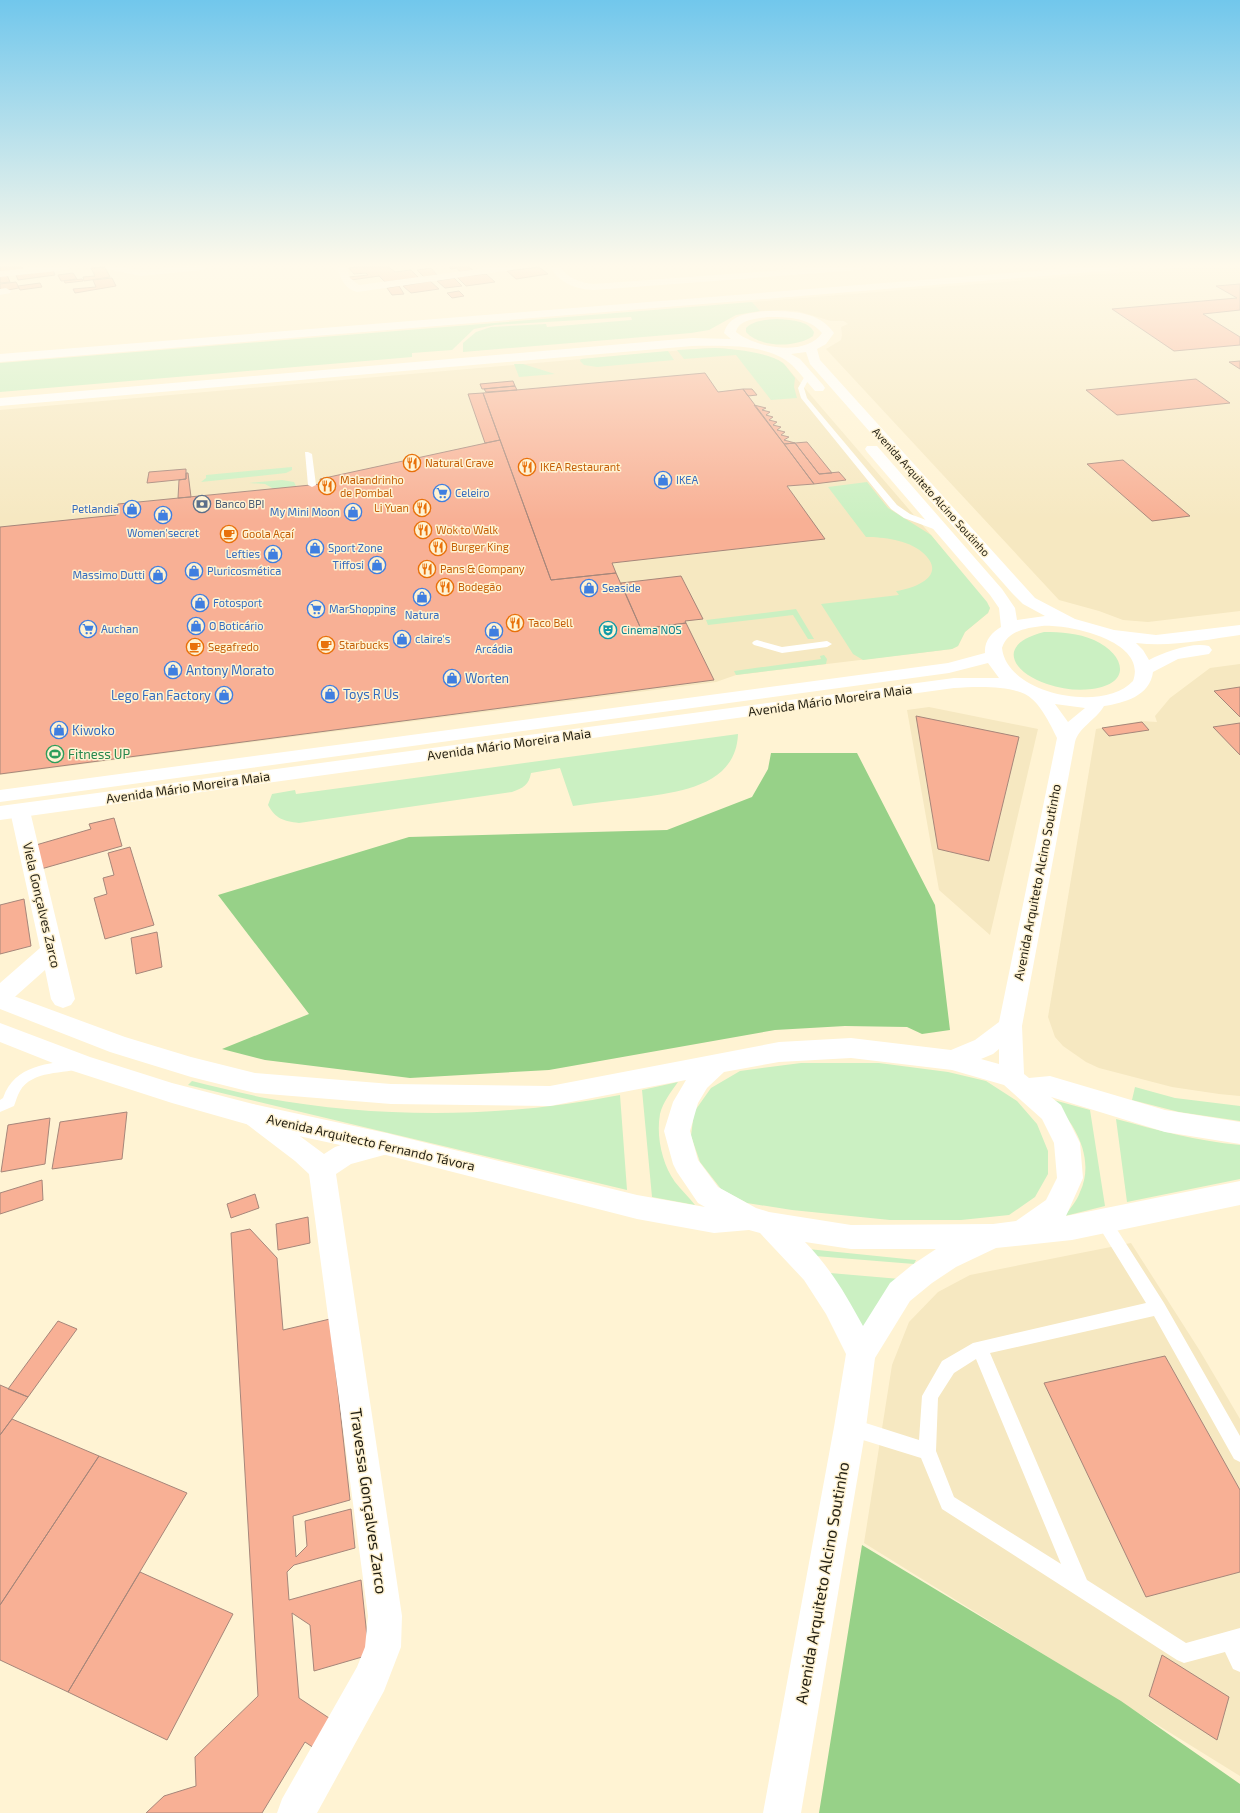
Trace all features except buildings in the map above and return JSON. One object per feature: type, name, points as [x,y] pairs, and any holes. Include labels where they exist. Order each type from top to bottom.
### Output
[{"type":"main road","points":[[0,358],[78,352]]},
{"type":"main road","points":[[0,395],[505,352]]},
{"type":"main road","points":[[0,402],[581,352]]},
{"type":"main road","points":[[778,352],[796,362],[828,398]]},
{"type":"main road","name":"Avenida Arquiteto Alcino Soutinho","points":[[812,352],[814,362],[1018,590],[1029,601],[1068,622]]},
{"type":"main road","name":"Avenida Arquiteto Alcino Soutinho","points":[[864,440],[996,592],[1006,608],[1010,629]]},
{"type":"main road","points":[[1112,635],[1135,651],[1141,660],[1144,670],[1142,681],[1133,691],[1119,698],[1097,702],[1077,702],[1038,694],[1018,684],[1005,675],[997,666],[993,656],[994,645],[1000,636],[1010,629],[1027,623],[1068,622],[1083,625],[1112,635],[1144,639],[1173,639],[1240,630]]},
{"type":"main road","points":[[1144,670],[1173,654],[1240,645]]},
{"type":"main road","name":"Avenida Mário Moreira Maia","points":[[0,796],[949,668],[993,656]]},
{"type":"main road","name":"Avenida Mário Moreira Maia","points":[[10,812],[954,683],[975,682],[1018,684]]},
{"type":"main road","points":[[1038,694],[1061,726],[1066,737]]},
{"type":"main road","name":"Avenida Arquiteto Alcino Soutinho","points":[[1018,1083],[1010,1026],[1023,949],[1066,737],[1076,723],[1090,714],[1097,702]]},
{"type":"main road","name":"Viela Gonçalves Zarco","points":[[10,812],[52,950],[63,999]]},
{"type":"main road","points":[[0,997],[52,950]]},
{"type":"main road","points":[[0,1000],[119,1045],[191,1067],[262,1083],[391,1094],[550,1096],[779,1052],[851,1048],[952,1060],[1018,1083],[1050,1086],[1165,1120],[1240,1132]]},
{"type":"main road","points":[[952,1060],[984,1047],[1010,1026]]},
{"type":"main road","name":"Avenida Arquitecto Fernando Távora","points":[[0,1032],[82,1064],[172,1093],[253,1115],[386,1144],[637,1207],[714,1221],[759,1221],[851,1237],[1007,1235],[1072,1228],[1240,1194]]},
{"type":"main road","name":"Avenida Arquitecto Fernando Távora","points":[[718,1063],[698,1081],[686,1102],[677,1131],[686,1164],[708,1195],[759,1221]]},
{"type":"main road","points":[[1007,1235],[1056,1208],[1070,1178],[1067,1143],[1052,1112],[1018,1083]]},
{"type":"main road","points":[[253,1115],[304,1153],[322,1169],[344,1155],[386,1144]]},
{"type":"main road","name":"Travessa Gonçalves Zarco","points":[[296,1813],[371,1678],[383,1647],[385,1616],[322,1169]]},
{"type":"main road","points":[[759,1221],[814,1271],[836,1304],[861,1353]]},
{"type":"main road","name":"Avenida Arquiteto Alcino Soutinho","points":[[782,1813],[850,1427],[861,1353],[876,1332],[900,1292],[922,1274],[946,1258],[1007,1235]]},
{"type":"lane","points":[[808,375],[801,388],[804,398],[894,507],[907,516],[942,529]]},
{"type":"lane","points":[[308,454],[312,485]]},
{"type":"lane","points":[[757,643],[782,650],[827,644]]},
{"type":"lane","points":[[0,1106],[9,1102],[15,1087],[24,1077],[43,1071],[82,1064]]},
{"type":"lane","points":[[1104,1222],[1158,1308],[1240,1452]]},
{"type":"lane","points":[[1158,1308],[979,1348],[948,1367],[930,1396],[927,1451],[948,1503],[1081,1589],[1184,1653],[1235,1640],[1240,1662]]},
{"type":"lane","points":[[979,1348],[1081,1589]]},
{"type":"lane","points":[[850,1427],[927,1451]]},
{"type":"shaded area","points":[[666,352],[743,352],[762,355],[775,359],[784,364],[931,535],[990,608],[988,613],[965,632],[958,646],[952,649],[736,675],[716,682],[0,775],[0,410]]},
{"type":"shaded area","points":[[828,352],[1240,352],[1240,611],[1148,622],[1123,620],[1099,611],[1059,600]]},
{"type":"shaded area","points":[[1240,664],[1240,1096],[1172,1087],[1099,1068],[1086,1062],[1063,1046],[1055,1037],[1048,1017],[1096,729],[1141,721],[1157,722],[1155,716],[1170,698],[1210,668]]},
{"type":"shaded area","points":[[929,707],[1038,729],[990,935],[939,890],[907,710]]},
{"type":"shaded area","points":[[1131,1243],[1200,1351],[1240,1419],[1240,1776],[864,1543],[892,1365],[909,1322],[938,1292],[970,1275]]},
{"type":"green space","points":[[140,352],[431,352],[412,353],[412,357],[0,392],[0,363]]},
{"type":"green space","points":[[668,352],[674,360],[597,367],[584,365],[580,361],[581,359]]},
{"type":"green space","points":[[678,352],[748,352],[769,356],[783,363],[795,378],[794,387],[797,398],[771,400],[736,355],[684,359]]},
{"type":"green space","points":[[514,364],[523,364],[555,374],[519,377]]},
{"type":"green space","points":[[292,467],[292,470],[286,473],[201,482],[206,478],[206,475]]},
{"type":"green space","points":[[282,480],[294,482],[296,486],[274,489],[265,484],[249,483]]},
{"type":"green space","points":[[867,482],[888,508],[931,535],[987,602],[990,608],[988,613],[965,632],[958,646],[952,649],[863,660],[853,654],[821,604],[899,595],[896,591],[912,587],[927,579],[931,574],[932,567],[929,560],[916,548],[895,540],[866,537],[828,487]]},
{"type":"green space","points":[[796,609],[814,639],[808,639],[793,615],[708,625],[706,620]]},
{"type":"green space","points":[[1044,632],[1076,634],[1094,640],[1113,653],[1118,660],[1120,668],[1119,675],[1114,681],[1105,686],[1086,690],[1058,687],[1035,679],[1018,665],[1014,658],[1014,651],[1019,644],[1029,637]]},
{"type":"green space","points":[[824,655],[827,659],[826,664],[736,675],[734,671],[821,659],[820,656]]},
{"type":"green space","points":[[738,734],[735,752],[727,766],[716,776],[702,784],[653,796],[573,806],[560,768],[531,773],[525,786],[512,792],[299,823],[280,818],[268,805],[272,794],[295,790],[296,794]]},
{"type":"green space","points":[[771,753],[857,753],[935,905],[950,1030],[922,1034],[907,1027],[845,1026],[775,1030],[549,1070],[410,1078],[265,1060],[222,1049],[309,1014],[218,895],[409,837],[667,830],[752,797],[768,769]]},
{"type":"green space","points":[[801,1063],[879,1063],[948,1072],[986,1081],[1017,1101],[1037,1124],[1048,1151],[1048,1174],[1035,1197],[1009,1215],[961,1220],[890,1220],[792,1210],[747,1203],[721,1189],[700,1162],[691,1136],[694,1112],[711,1088],[740,1071]]},
{"type":"green space","points":[[192,1081],[265,1098],[309,1105],[353,1110],[398,1112],[488,1112],[576,1103],[620,1095],[627,1190],[188,1085]]},
{"type":"green space","points":[[678,1082],[663,1105],[660,1114],[659,1131],[661,1150],[670,1175],[695,1205],[652,1197],[642,1090]]},
{"type":"green space","points":[[1135,1087],[1175,1098],[1240,1106],[1240,1121],[1179,1112],[1132,1100]]},
{"type":"green space","points":[[1050,1099],[1090,1110],[1105,1206],[1065,1216],[1077,1198],[1084,1179],[1084,1153],[1074,1129],[1059,1108]]},
{"type":"green space","points":[[1116,1119],[1193,1138],[1240,1145],[1240,1179],[1127,1202]]},
{"type":"green space","points":[[808,1249],[916,1260],[914,1264],[815,1256]]},
{"type":"green space","points":[[830,1273],[900,1279],[862,1331]]},
{"type":"green space","points":[[862,1545],[1121,1701],[1240,1784],[1240,1813],[819,1813]]},
{"type":"place","name":"Natural Crave","points":[[412,463]]},
{"type":"place","name":"IKEA Restaurant","points":[[527,467]]},
{"type":"place","name":"IKEA","points":[[663,480]]},
{"type":"place","name":"Malandrinho de Pombal","points":[[327,486]]},
{"type":"place","name":"Celeiro","points":[[442,493]]},
{"type":"place","name":"Banco BPI","points":[[202,504]]},
{"type":"place","name":"Li Yuan","points":[[422,508]]},
{"type":"place","name":"Petlandia","points":[[132,509]]},
{"type":"place","name":"My Mini Moon","points":[[353,512]]},
{"type":"place","name":"Women'secret","points":[[163,515]]},
{"type":"place","name":"Wok to Walk","points":[[423,530]]},
{"type":"place","name":"Goola Açaí","points":[[229,534]]},
{"type":"place","name":"Burger King","points":[[438,547]]},
{"type":"place","name":"Sport Zone","points":[[315,548]]},
{"type":"place","name":"Lefties","points":[[273,554]]},
{"type":"place","name":"Tiffosi","points":[[377,565]]},
{"type":"place","name":"Pans & Company","points":[[427,569]]},
{"type":"place","name":"Pluricosmética","points":[[194,571]]},
{"type":"place","name":"Massimo Dutti","points":[[158,575]]},
{"type":"place","name":"Bodegão","points":[[445,587]]},
{"type":"place","name":"Seaside","points":[[589,588]]},
{"type":"place","name":"Natura","points":[[422,597]]},
{"type":"place","name":"Fotosport","points":[[200,603]]},
{"type":"place","name":"MarShopping","points":[[316,609]]},
{"type":"place","name":"Taco Bell","points":[[515,623]]},
{"type":"place","name":"O Boticário","points":[[196,626]]},
{"type":"place","name":"Auchan","points":[[88,629]]},
{"type":"place","name":"Cinema NOS","points":[[608,630]]},
{"type":"place","name":"Arcádia","points":[[494,631]]},
{"type":"place","name":"claire's","points":[[402,639]]},
{"type":"place","name":"Starbucks","points":[[326,645]]},
{"type":"place","name":"Segafredo","points":[[195,647]]},
{"type":"place","name":"Antony Morato","points":[[173,670]]},
{"type":"place","name":"Worten","points":[[452,678]]},
{"type":"place","name":"Toys R Us","points":[[330,694]]},
{"type":"place","name":"Lego Fan Factory","points":[[224,695]]},
{"type":"place","name":"Kiwoko","points":[[59,730]]},
{"type":"place","name":"Fitness UP","points":[[55,754]]}]
